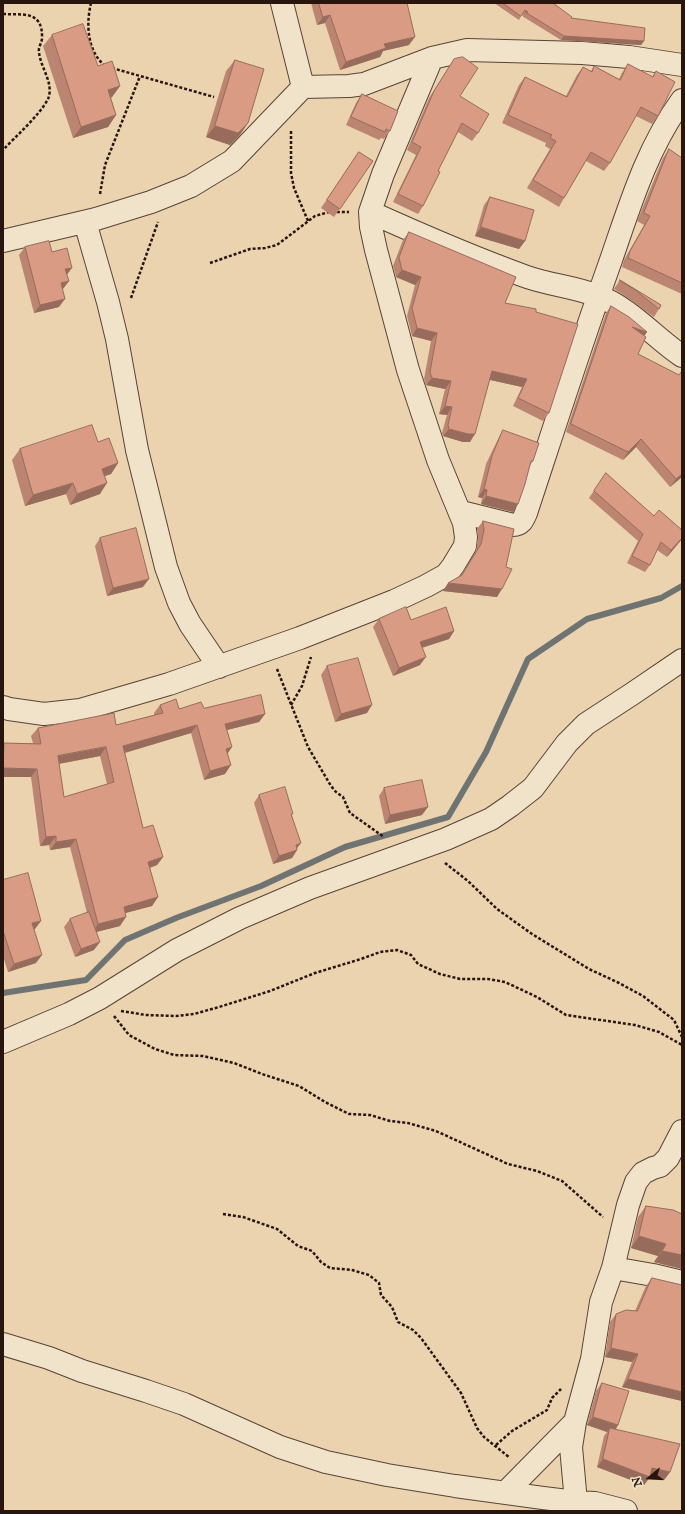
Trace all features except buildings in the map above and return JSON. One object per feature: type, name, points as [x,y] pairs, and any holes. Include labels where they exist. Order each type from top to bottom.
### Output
[{"type":"street","points":[[282,3],[298,93]]},
{"type":"street","points":[[3,241],[91,220],[191,186],[232,161],[298,93],[364,84],[432,58],[467,50],[582,53],[629,57],[682,65]]},
{"type":"street","points":[[3,707],[44,714],[80,710],[118,700],[219,667],[394,601],[426,586],[446,574],[453,566],[465,546],[466,537],[464,523],[441,467],[408,370],[376,250],[371,227],[370,213],[383,174],[432,58]]},
{"type":"street","points":[[460,512],[513,525],[517,525],[522,522],[598,296],[643,170],[656,141],[682,100]]},
{"type":"street","points":[[370,213],[461,252],[528,277],[598,296],[633,317],[682,356]]},
{"type":"street","points":[[91,220],[108,302],[118,339],[137,450],[166,567],[179,603],[190,624],[219,667]]},
{"type":"street","points":[[3,1042],[69,1014],[100,998],[155,962],[212,931],[310,888],[424,847],[471,829],[491,819],[533,788],[566,743],[586,724],[682,660]]},
{"type":"street","points":[[576,1502],[571,1447],[575,1422],[592,1359],[601,1302],[636,1182],[643,1173],[660,1166],[668,1158],[682,1131]]},
{"type":"street","points":[[612,1268],[682,1282]]},
{"type":"street","points":[[3,1344],[184,1404],[252,1435],[306,1456],[326,1462],[387,1474],[505,1493],[595,1503],[626,1511]]},
{"type":"street","points":[[505,1493],[575,1422]]},
{"type":"path","points":[[91,3],[88,15],[89,37],[95,57],[103,65],[214,97]]},
{"type":"path","points":[[3,14],[14,13],[32,16],[37,19],[42,34],[39,52],[49,85],[49,94],[43,107],[3,150]]},
{"type":"path","points":[[91,220],[105,165],[140,76]]},
{"type":"path","points":[[298,93],[290,148],[291,174],[294,188],[308,221]]},
{"type":"path","points":[[129,302],[168,195]]},
{"type":"path","points":[[210,263],[250,249],[265,248],[277,244],[315,216],[329,212],[343,211],[370,213]]},
{"type":"path","points":[[291,706],[302,686],[322,629]]},
{"type":"path","points":[[270,648],[308,747],[331,786],[343,797],[350,812],[386,839],[393,858]]},
{"type":"path","points":[[424,847],[468,881],[497,909],[532,934],[589,969],[619,983],[649,1001],[674,1020],[682,1037]]},
{"type":"path","points":[[100,998],[123,1013],[176,1016],[194,1014],[270,991],[315,973],[380,952],[397,950],[411,956],[418,964],[440,974],[460,978],[488,979],[505,982],[537,997],[566,1014],[659,1032],[682,1045]]},
{"type":"path","points":[[100,998],[129,1035],[155,1049],[174,1055],[203,1056],[234,1063],[299,1086],[348,1114],[370,1115],[436,1131],[508,1164],[537,1171],[562,1181],[615,1229],[622,1231]]},
{"type":"path","points":[[223,1214],[243,1217],[277,1229],[298,1246],[312,1251],[321,1262],[330,1268],[363,1272],[375,1279],[379,1283],[381,1295],[392,1307],[398,1322],[413,1330],[421,1338],[461,1393],[477,1428],[484,1437],[527,1470]]},
{"type":"path","points":[[496,1446],[512,1431],[547,1410],[552,1398],[564,1384]]},
{"type":"waterway","points":[[3,993],[86,980],[125,940],[176,918],[261,886],[345,847],[448,817],[486,752],[528,659],[587,619],[661,598],[682,586]]}]
